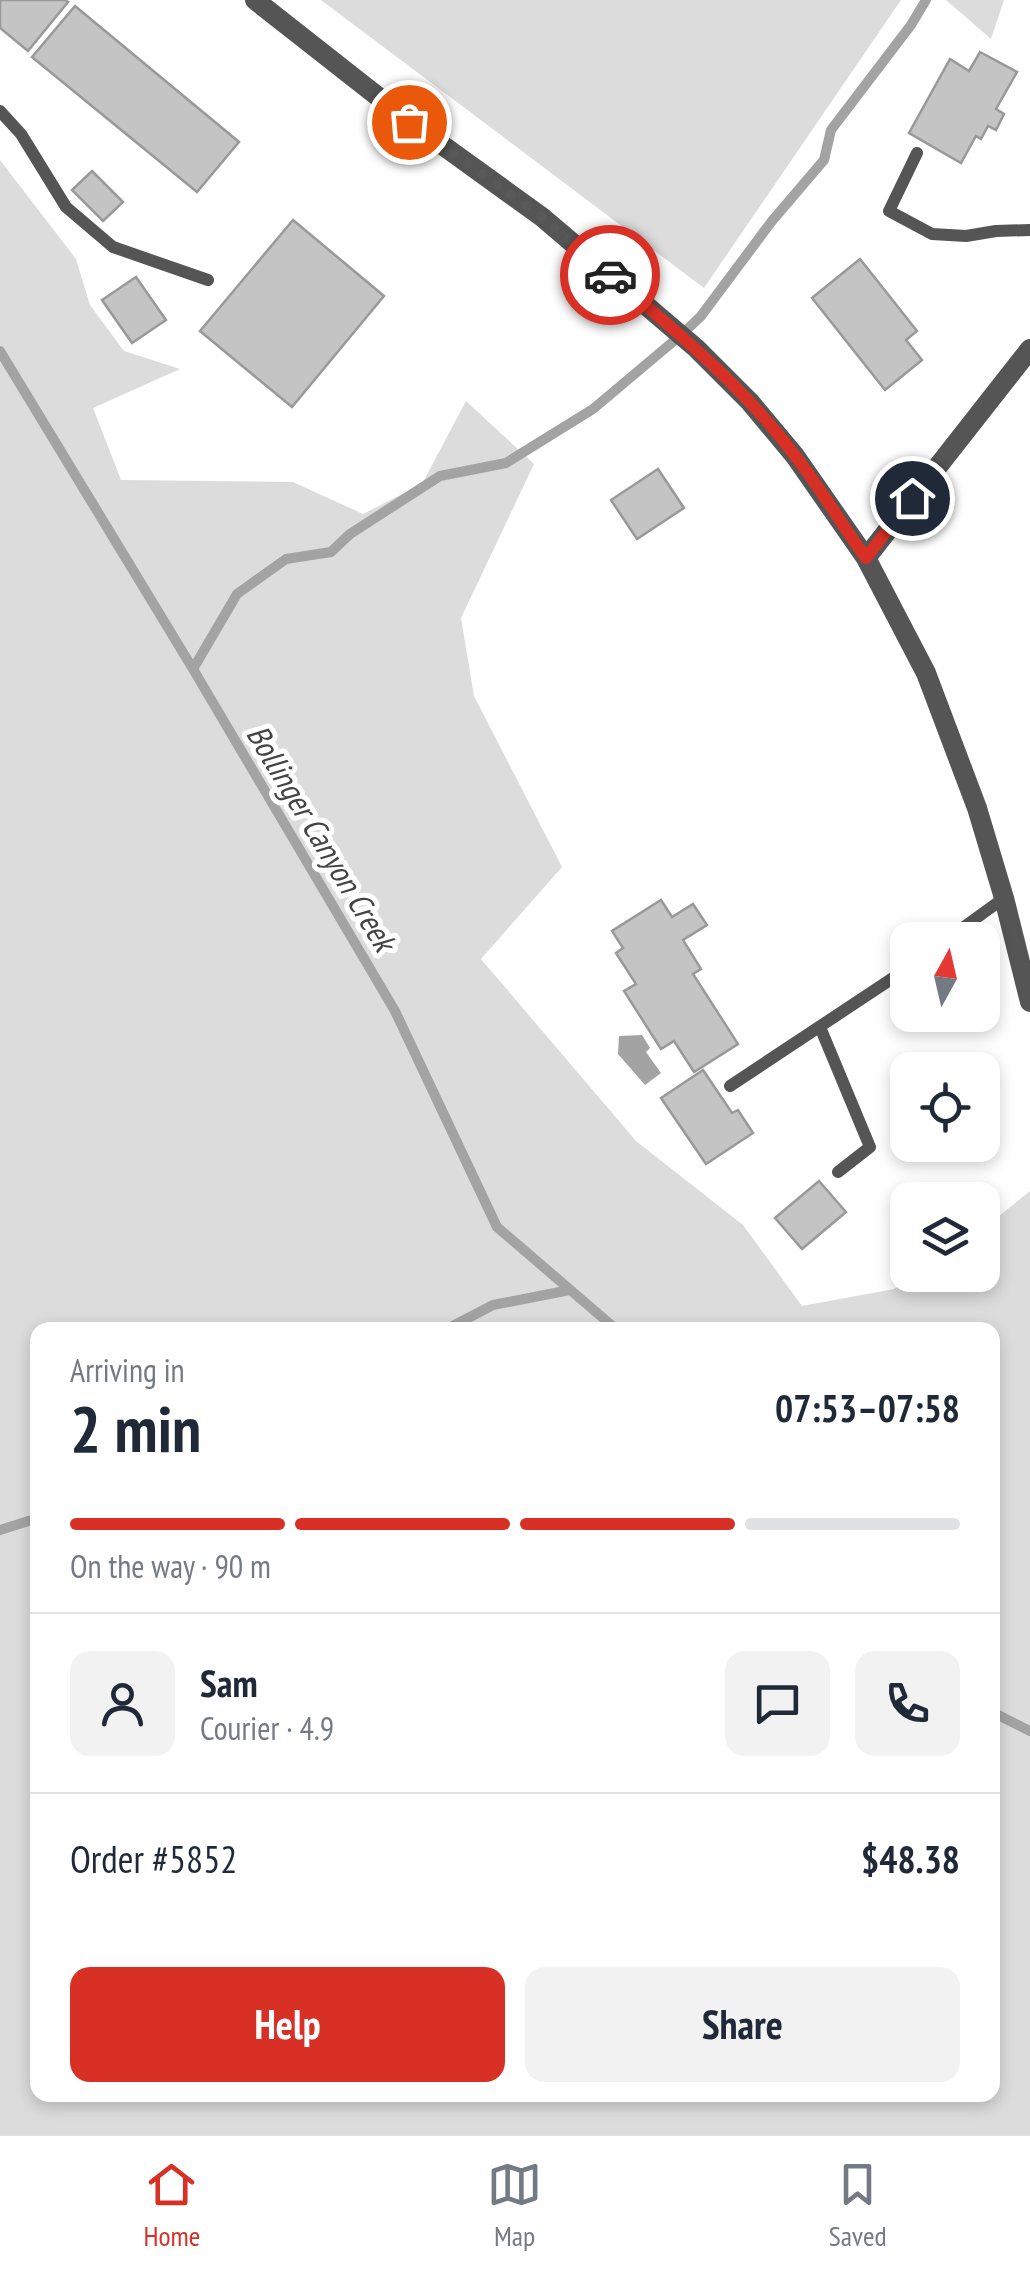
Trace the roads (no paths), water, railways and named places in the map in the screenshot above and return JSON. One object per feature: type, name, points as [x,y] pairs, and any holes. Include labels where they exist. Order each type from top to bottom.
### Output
[{"type":"street","points":[[254,0],[409,122],[542,217],[696,348],[796,456],[866,558],[926,673],[978,808],[1030,1002]]},
{"type":"street","points":[[866,558],[1030,349]]},
{"type":"lane","points":[[0,111],[21,134],[66,207],[113,247],[208,280]]},
{"type":"lane","points":[[918,153],[889,211],[932,234],[966,236],[1030,230]]},
{"type":"lane","points":[[971,922],[1004,898]]},
{"type":"lane","points":[[730,1086],[890,980]]},
{"type":"lane","points":[[820,1027],[870,1148],[838,1172]]},
{"type":"waterway","points":[[193,669],[237,594],[286,559],[331,552],[350,534],[440,476],[506,463],[593,409],[681,335],[701,316],[772,221],[824,160],[831,130],[926,0]]},
{"type":"waterway","name":"Bollinger Canyon Creek","points":[[0,351],[395,1011],[497,1227],[608,1322]]},
{"type":"waterway","points":[[460,1322],[493,1305],[570,1290]]},
{"type":"waterway","points":[[0,1530],[30,1521]]},
{"type":"waterway","name":"Bollinger Canyon Creek","points":[[1000,1716],[1030,1731]]}]
